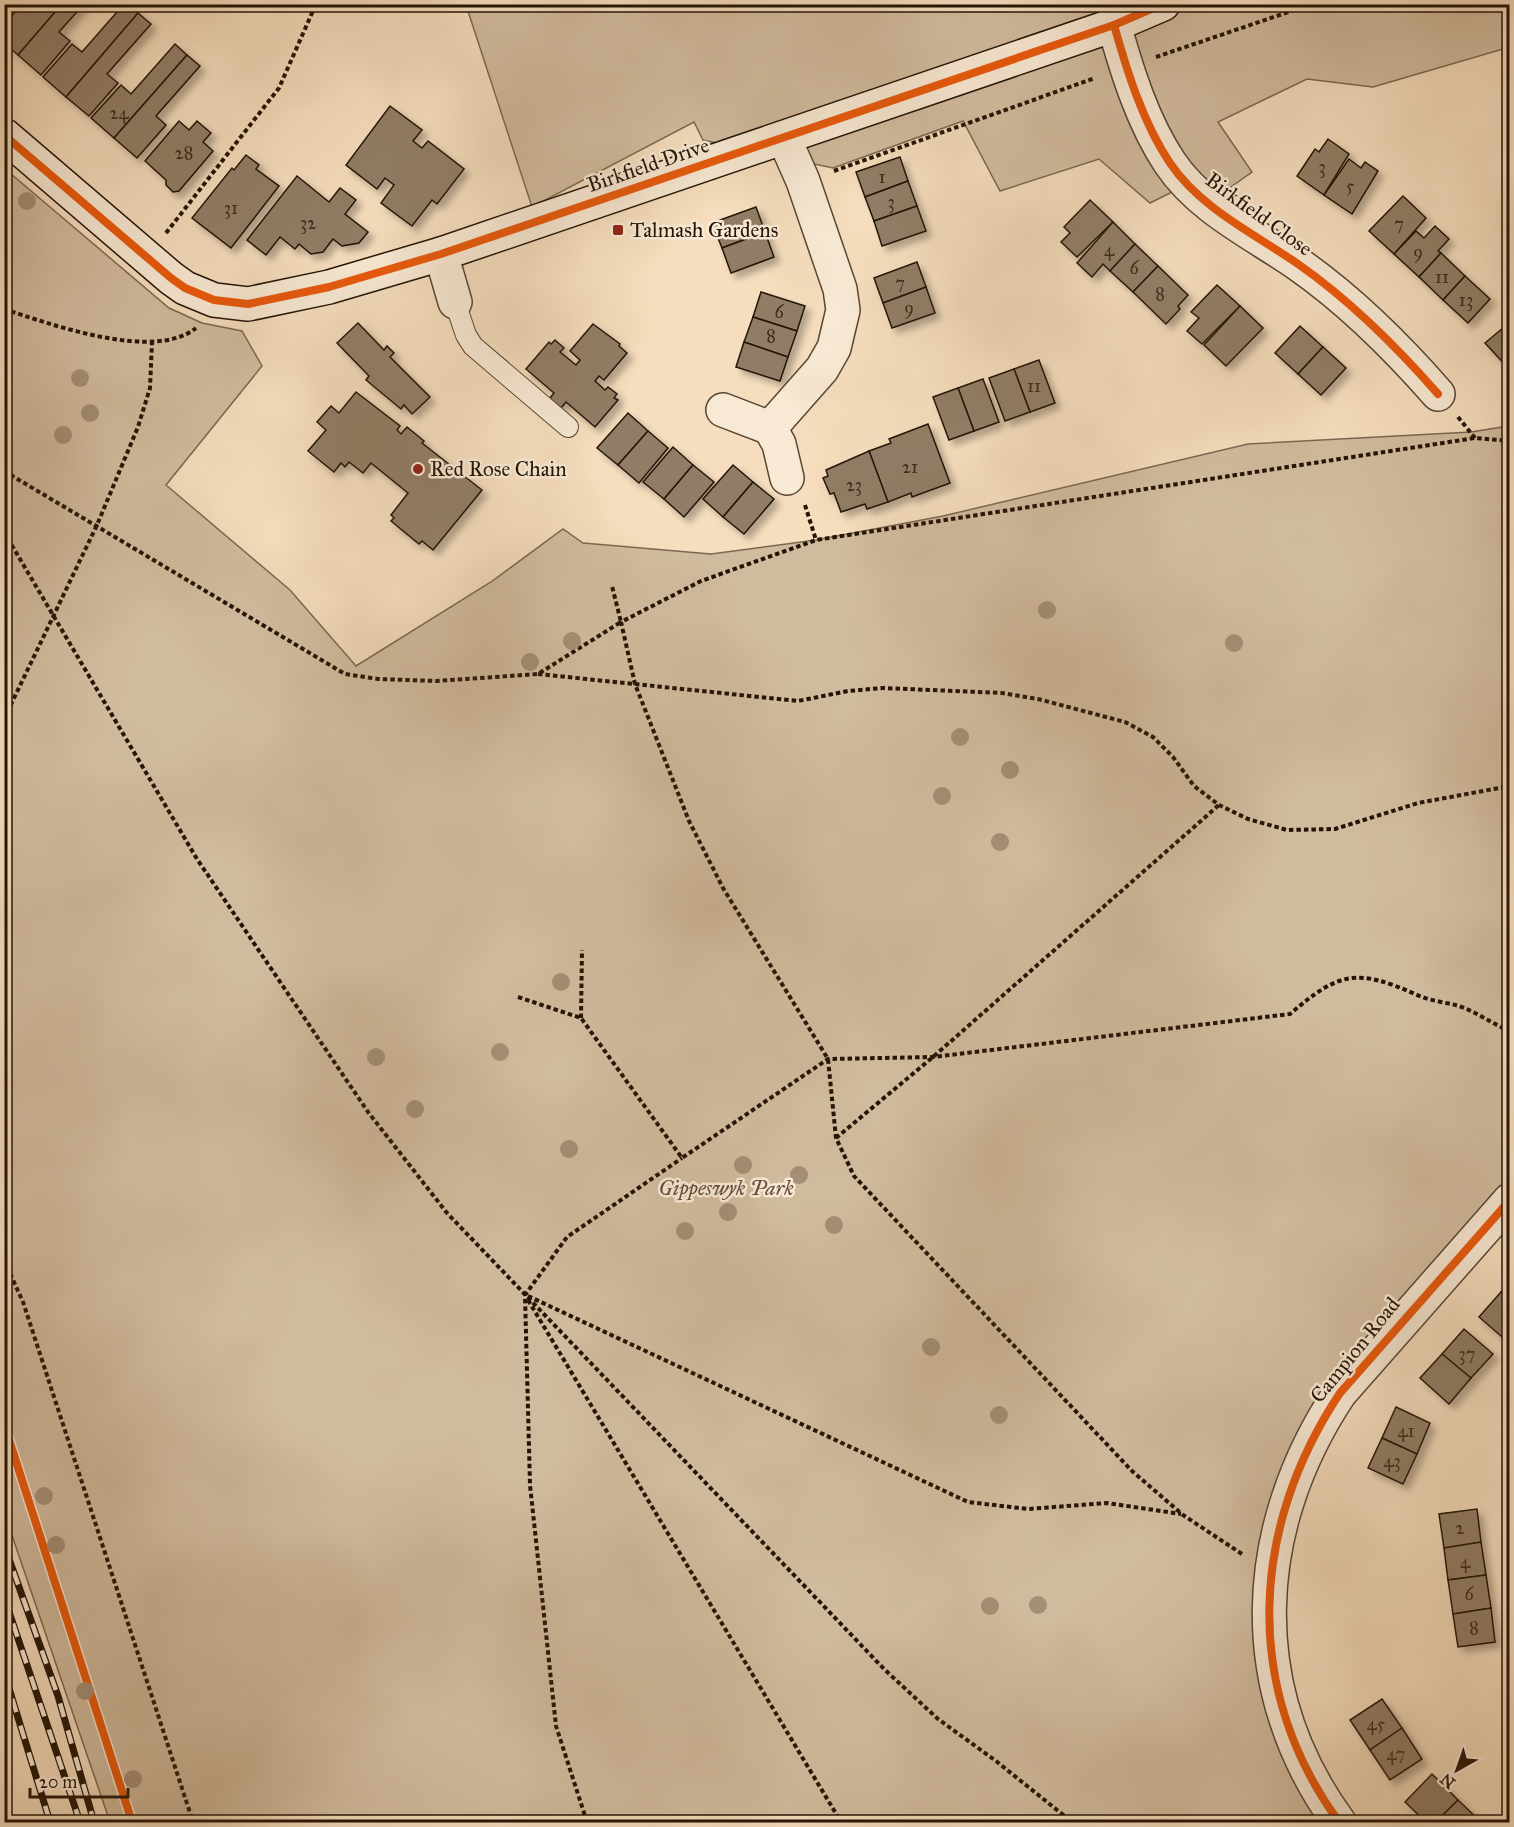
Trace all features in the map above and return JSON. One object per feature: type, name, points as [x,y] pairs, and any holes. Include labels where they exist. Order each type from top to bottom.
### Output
[{"type":"street","name":"Birkfield Drive","points":[[4,135],[178,283],[199,295],[229,303],[248,303],[329,287],[441,254],[1114,25],[1163,4]]},
{"type":"street","name":"Birkfield Close","points":[[1114,25],[1126,68],[1166,156],[1193,190],[1221,213],[1299,265],[1341,297],[1381,332],[1438,394]]},
{"type":"street","points":[[770,428],[822,369],[834,348],[843,310],[840,289],[803,181],[784,138]]},
{"type":"street","points":[[441,254],[455,302]]},
{"type":"street","points":[[723,410],[770,428],[779,444],[787,478]]},
{"type":"street","name":"Campion Road","points":[[1339,1822],[1310,1776],[1295,1746],[1278,1689],[1270,1632],[1271,1571],[1283,1510],[1295,1474],[1318,1425],[1362,1366],[1509,1200]]},
{"type":"lane","points":[[455,302],[466,335],[473,346],[568,427]]},
{"type":"path","points":[[147,258],[279,88],[316,4]]},
{"type":"path","points":[[803,181],[1312,4]]},
{"type":"path","points":[[4,309],[78,334],[152,342],[150,388],[138,427],[97,525],[4,719]]},
{"type":"path","points":[[538,674],[621,622],[701,581],[816,540],[1475,438],[1509,441]]},
{"type":"path","points":[[4,471],[345,674],[378,679],[436,681],[538,674],[798,701],[848,691],[883,688],[1002,693],[1038,699],[1125,722],[1153,737],[1173,757],[1194,786],[1219,805],[1248,819],[1287,830],[1335,829],[1456,794],[1509,786]]},
{"type":"path","points":[[4,532],[197,859],[368,1112],[447,1213],[903,1688],[938,1719],[996,1761],[1072,1822]]},
{"type":"path","points":[[612,586],[635,684],[689,821],[723,888],[828,1059],[836,1138],[847,1164],[862,1187],[1132,1471],[1184,1515],[1271,1571]]},
{"type":"path","points":[[836,1138],[933,1057],[1219,805]]},
{"type":"path","points":[[581,1018],[582,950]]},
{"type":"path","points":[[587,1822],[556,1726],[530,1485],[525,1295],[567,1237],[828,1059],[933,1057],[1290,1014],[1323,988],[1342,979],[1365,976],[1393,983],[1435,1001],[1458,1006],[1509,1031]]},
{"type":"path","points":[[518,997],[581,1018],[682,1158]]},
{"type":"path","points":[[4,1260],[23,1302],[193,1822]]},
{"type":"path","points":[[525,1295],[968,1502],[1028,1509],[1107,1503],[1184,1515]]},
{"type":"path","points":[[525,1295],[841,1822]]},
{"type":"green space","points":[[1509,4],[1510,47],[1373,87],[1307,79],[1218,122],[1252,172],[1225,191],[1172,192],[1150,203],[1099,159],[1000,191],[963,121],[833,168],[703,140],[694,122],[532,207],[466,5]]},
{"type":"green space","name":"Gippeswyk Park","points":[[4,168],[169,308],[202,323],[242,331],[262,366],[166,485],[290,590],[356,666],[491,582],[563,529],[583,543],[711,554],[816,540],[943,516],[1248,444],[1471,432],[1509,426],[1509,1200],[1318,1425],[1271,1632],[1339,1822],[110,1822],[5,1515]]},
{"type":"building","points":[[4,4],[16,4],[4,18]]},
{"type":"building","points":[[22,4],[27,4],[34,11],[40,4],[62,4],[18,55],[4,43],[4,25]]},
{"type":"building","points":[[62,4],[84,4],[59,32],[70,41],[41,75],[18,55]]},
{"type":"building","points":[[124,4],[129,4],[138,13],[66,97],[43,77],[72,44],[82,52]]},
{"type":"building","points":[[138,13],[151,24],[107,74],[118,83],[89,116],[66,97]]},
{"type":"building","points":[[175,44],[187,55],[114,138],[91,118],[121,85],[131,94]]},
{"type":"building","points":[[187,55],[200,66],[156,116],[166,125],[137,158],[114,138]]},
{"type":"building","points":[[390,106],[422,130],[413,141],[422,148],[428,141],[464,169],[437,204],[432,200],[412,226],[381,203],[394,185],[385,178],[377,189],[346,165]]},
{"type":"building","points":[[179,121],[189,130],[197,121],[211,133],[203,142],[213,151],[179,191],[173,192],[166,185],[166,180],[145,161]]},
{"type":"building","points":[[1328,139],[1349,154],[1324,195],[1297,176],[1315,149],[1319,152]]},
{"type":"building","points":[[246,155],[259,165],[256,169],[279,186],[231,248],[192,218],[232,168],[234,170]]},
{"type":"building","points":[[900,157],[908,181],[865,197],[856,172]]},
{"type":"building","points":[[1349,159],[1361,168],[1365,162],[1378,171],[1352,214],[1324,195]]},
{"type":"building","points":[[297,176],[329,202],[340,188],[356,200],[345,214],[368,232],[359,243],[342,246],[333,239],[323,252],[311,254],[299,244],[295,249],[280,237],[266,255],[247,240]]},
{"type":"building","points":[[908,181],[917,206],[874,221],[865,197]]},
{"type":"building","points":[[1403,196],[1426,218],[1394,254],[1369,231]]},
{"type":"building","points":[[1090,200],[1113,222],[1077,257],[1061,242],[1070,233],[1064,227]]},
{"type":"building","points":[[917,206],[926,231],[882,246],[874,221]]},
{"type":"building","points":[[756,207],[765,232],[722,248],[712,223]]},
{"type":"building","points":[[1113,222],[1135,244],[1110,271],[1103,264],[1092,277],[1077,263]]},
{"type":"building","points":[[1435,226],[1449,239],[1438,251],[1441,253],[1419,277],[1394,254],[1416,231],[1424,238]]},
{"type":"building","points":[[765,232],[774,257],[731,273],[722,248]]},
{"type":"building","points":[[1135,244],[1158,266],[1133,292],[1110,271]]},
{"type":"building","points":[[1441,253],[1465,276],[1443,300],[1419,277]]},
{"type":"building","points":[[917,262],[926,287],[883,303],[874,278]]},
{"type":"building","points":[[1158,266],[1188,295],[1178,306],[1180,309],[1166,324],[1133,292]]},
{"type":"building","points":[[1465,276],[1490,299],[1468,323],[1443,300]]},
{"type":"building","points":[[1217,285],[1240,306],[1202,344],[1187,331],[1199,318],[1191,312]]},
{"type":"building","points":[[926,287],[935,313],[892,328],[883,303]]},
{"type":"building","points":[[761,292],[805,306],[797,331],[753,317]]},
{"type":"building","points":[[1240,306],[1263,328],[1226,366],[1204,345]]},
{"type":"building","points":[[753,317],[797,331],[788,357],[744,342]]},
{"type":"building","points":[[1510,322],[1510,366],[1508,368],[1485,343]]},
{"type":"building","points":[[358,323],[384,350],[387,346],[394,353],[390,357],[430,397],[412,414],[404,405],[401,409],[366,380],[369,376],[337,343]]},
{"type":"building","points":[[593,324],[620,344],[619,346],[627,353],[604,380],[599,376],[595,381],[605,390],[608,387],[617,394],[614,398],[618,400],[595,427],[566,402],[561,408],[549,399],[554,393],[526,369],[549,342],[551,344],[555,340],[564,348],[560,352],[576,365],[580,360],[570,351]]},
{"type":"building","points":[[1300,326],[1323,347],[1298,374],[1275,353]]},
{"type":"building","points":[[744,342],[788,357],[780,381],[736,367]]},
{"type":"building","points":[[1323,347],[1346,368],[1321,395],[1298,374]]},
{"type":"building","points":[[1039,360],[1055,403],[1030,412],[1014,369]]},
{"type":"building","points":[[1014,369],[1030,412],[1005,421],[989,378]]},
{"type":"building","points":[[983,379],[999,422],[974,431],[958,388]]},
{"type":"building","points":[[958,388],[974,431],[949,440],[933,397]]},
{"type":"building","name":"Red Rose Chain","points":[[356,392],[400,426],[397,430],[401,434],[407,427],[424,441],[422,443],[482,490],[433,550],[422,541],[419,544],[391,521],[394,518],[391,515],[408,493],[371,463],[363,473],[349,462],[345,467],[341,463],[334,472],[308,451],[326,430],[317,422],[331,406],[339,413]]},
{"type":"building","points":[[628,413],[648,431],[618,465],[597,448]]},
{"type":"building","points":[[928,424],[950,483],[912,497],[911,493],[888,502],[869,451],[891,443],[889,439]]},
{"type":"building","points":[[648,431],[668,448],[639,483],[618,465]]},
{"type":"building","points":[[673,447],[693,465],[664,499],[643,482]]},
{"type":"building","points":[[869,451],[888,502],[867,509],[865,504],[841,512],[834,493],[830,494],[823,478],[828,476],[826,470]]},
{"type":"building","points":[[693,465],[714,482],[684,517],[664,499]]},
{"type":"building","points":[[733,465],[753,482],[723,517],[703,499]]},
{"type":"building","points":[[753,482],[774,499],[744,534],[723,517]]},
{"type":"building","points":[[1510,1283],[1510,1299],[1501,1292]]},
{"type":"building","points":[[1501,1292],[1510,1299],[1508,1342],[1479,1317]]},
{"type":"building","points":[[1464,1329],[1493,1354],[1471,1378],[1442,1354]]},
{"type":"building","points":[[1442,1354],[1471,1378],[1449,1404],[1420,1378]]},
{"type":"building","points":[[1396,1407],[1430,1423],[1417,1454],[1382,1438]]},
{"type":"building","points":[[1382,1438],[1417,1454],[1403,1484],[1368,1468]]},
{"type":"building","points":[[1477,1509],[1481,1542],[1444,1548],[1439,1514]]},
{"type":"building","points":[[1481,1542],[1486,1575],[1448,1580],[1444,1548]]},
{"type":"building","points":[[1486,1575],[1491,1608],[1453,1614],[1448,1580]]},
{"type":"building","points":[[1491,1608],[1495,1642],[1458,1647],[1453,1614]]},
{"type":"building","points":[[1382,1699],[1402,1728],[1370,1750],[1350,1720]]},
{"type":"building","points":[[1402,1728],[1422,1759],[1390,1780],[1370,1750]]},
{"type":"building","points":[[1432,1774],[1458,1800],[1436,1822],[1426,1822],[1405,1802]]},
{"type":"building","points":[[1458,1800],[1481,1822],[1436,1822]]},
{"type":"railway","points":[[4,1545],[58,1696],[94,1822]]},
{"type":"railway","points":[[4,1597],[80,1822]]},
{"type":"railway","points":[[4,1672],[50,1822]]},
{"type":"cycle path","points":[[4,135],[185,288],[214,300],[248,304],[329,287],[441,254],[1114,25],[1163,4]]},
{"type":"cycle path","points":[[1114,25],[1144,114],[1160,147],[1183,179],[1213,207],[1318,278],[1355,309],[1438,394]]},
{"type":"cycle path","points":[[1339,1822],[1308,1771],[1286,1718],[1273,1663],[1269,1608],[1275,1553],[1288,1498],[1310,1445],[1340,1393],[1510,1200]]},
{"type":"cycle path","points":[[4,1424],[132,1822]]},
{"type":"place","name":"Talmash Gardens","points":[[618,230]]},
{"type":"place","name":"Red Rose Chain","points":[[418,469]]}]
